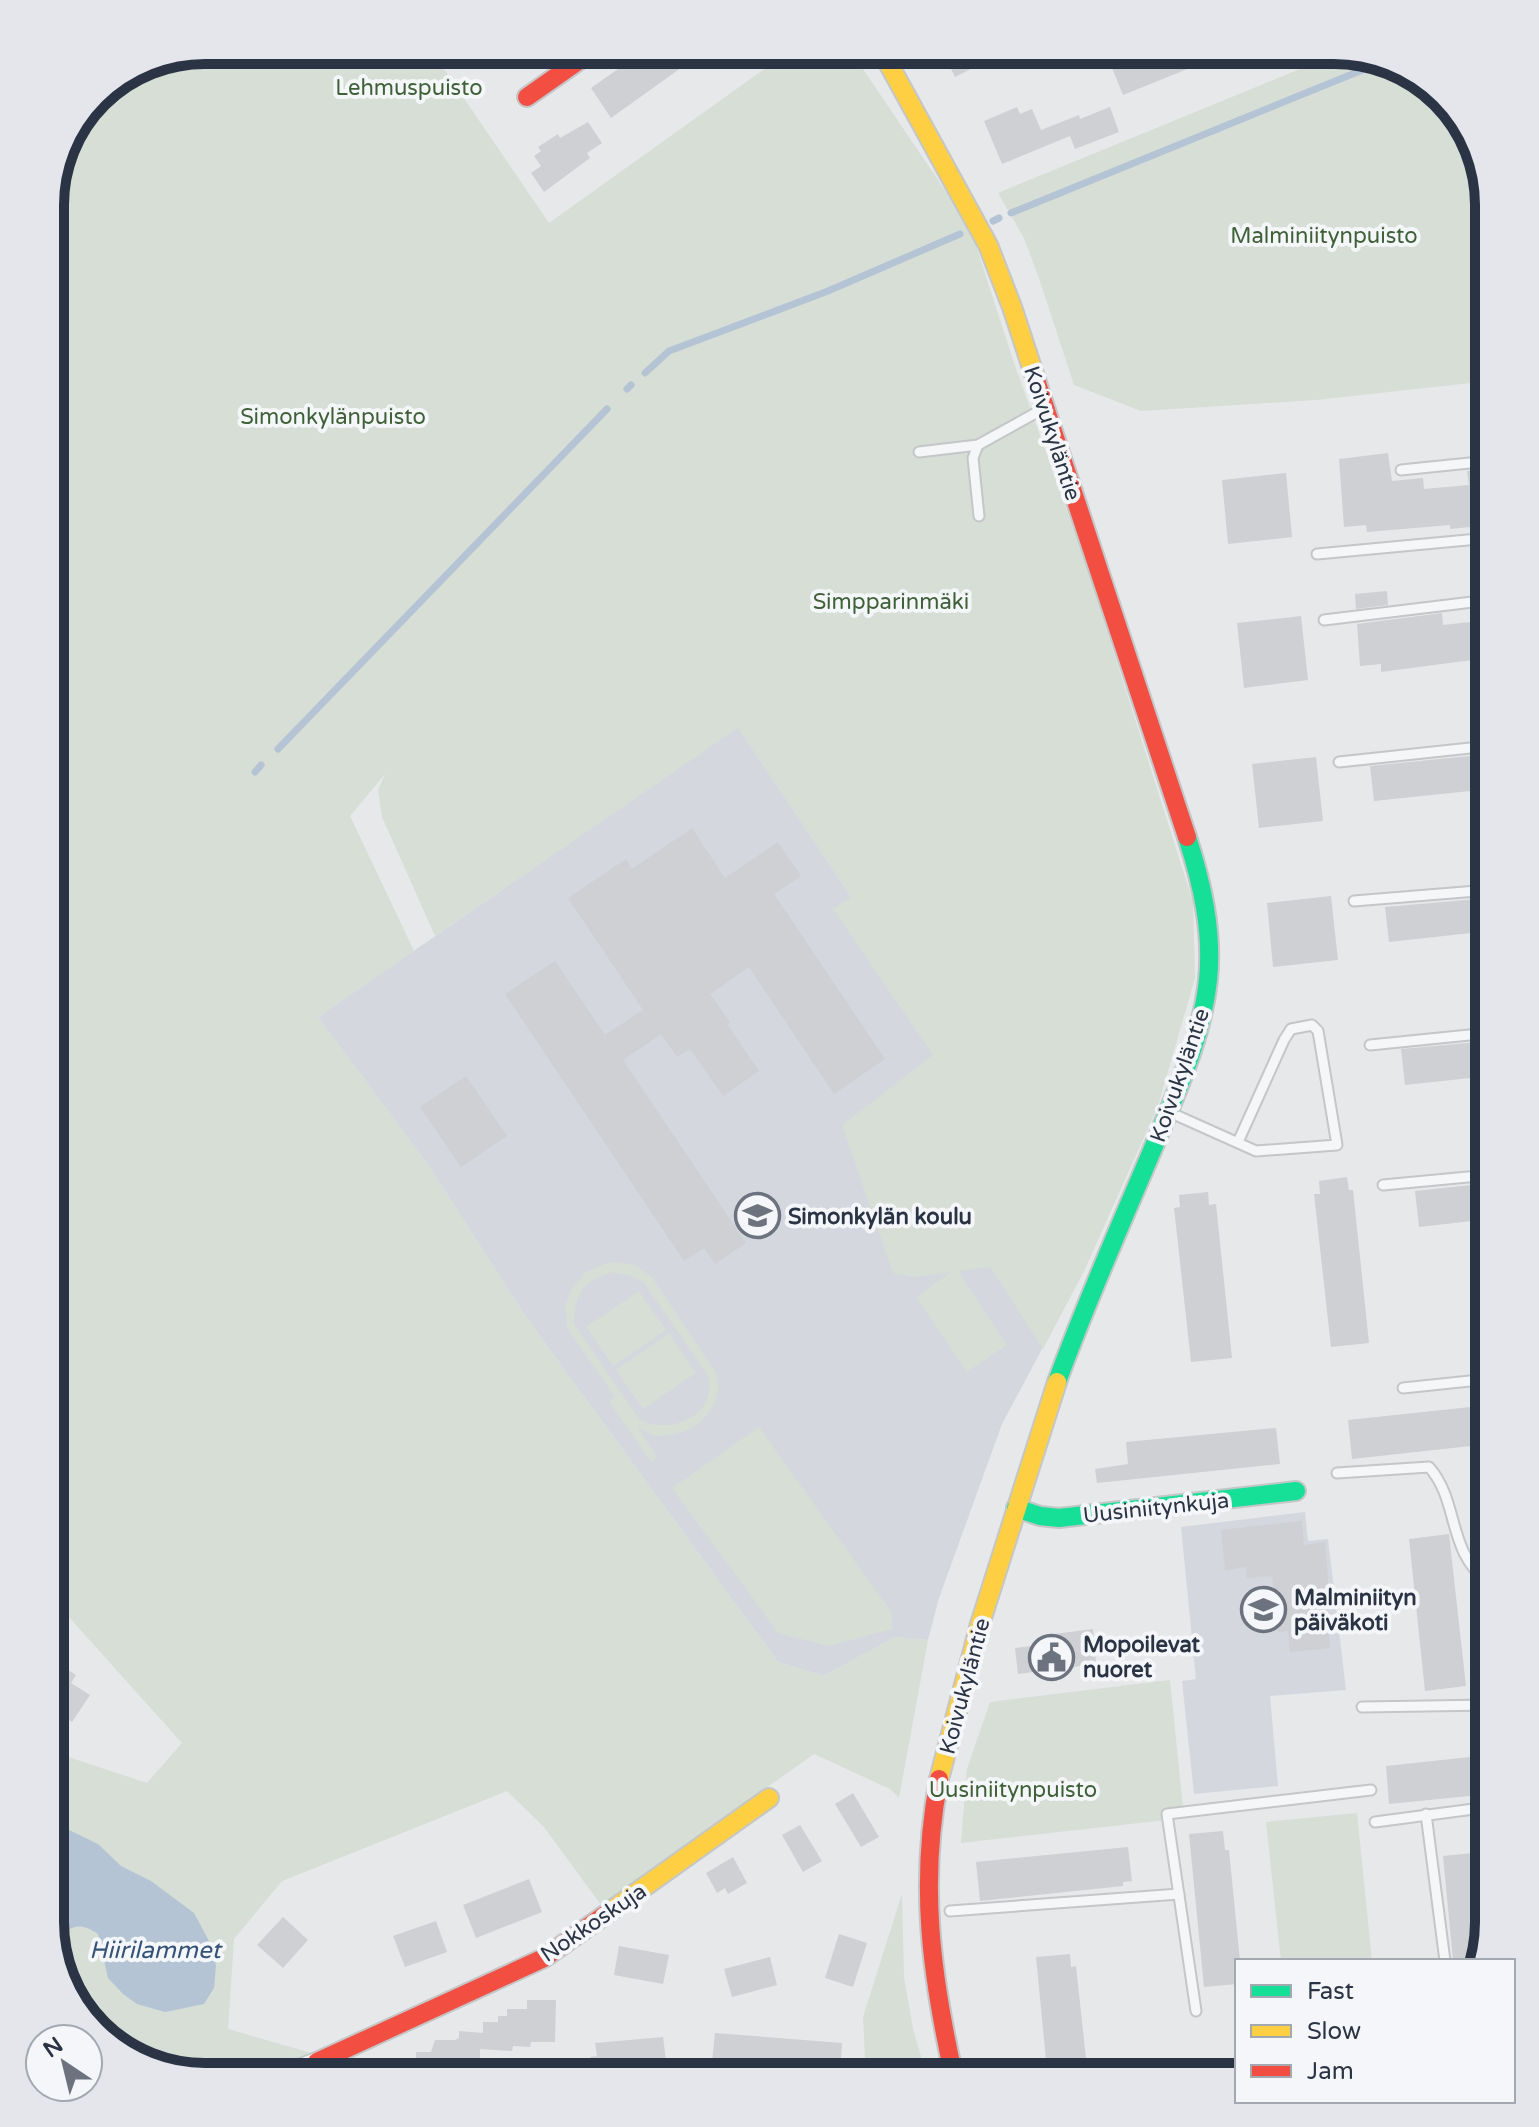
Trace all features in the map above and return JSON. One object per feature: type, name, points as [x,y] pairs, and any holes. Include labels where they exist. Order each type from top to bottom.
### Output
[{"type":"main road","points":[[527,97],[574,64]]},
{"type":"main road","name":"Koivukyläntie","points":[[889,64],[988,245],[1197,868],[1205,899],[1209,958],[1204,1007],[1196,1038],[1034,1447],[969,1661],[936,1792],[927,1874],[929,1929],[951,2063]]},
{"type":"main road","name":"Uusiniitynkuja","points":[[1016,1508],[1059,1518],[1296,1491]]},
{"type":"main road","name":"Nokkoskuja","points":[[336,2063],[544,1958],[769,1798]]},
{"type":"lane","points":[[919,452],[978,445],[1045,408]]},
{"type":"lane","points":[[978,445],[973,458],[979,516]]},
{"type":"lane","points":[[1401,470],[1475,462]]},
{"type":"lane","points":[[1317,554],[1475,539]]},
{"type":"lane","points":[[1324,620],[1475,602]]},
{"type":"lane","points":[[1339,762],[1475,747]]},
{"type":"lane","points":[[1354,901],[1475,891]]},
{"type":"lane","points":[[1169,1112],[1256,1151],[1337,1145],[1318,1031],[1312,1025],[1291,1029],[1284,1040],[1238,1142]]},
{"type":"lane","points":[[1370,1045],[1475,1034]]},
{"type":"lane","points":[[1383,1185],[1475,1176]]},
{"type":"lane","points":[[1403,1388],[1475,1380]]},
{"type":"lane","points":[[1337,1473],[1429,1467],[1440,1480],[1463,1554],[1475,1572]]},
{"type":"lane","points":[[1362,1707],[1475,1705]]},
{"type":"lane","points":[[1196,2011],[1167,1814],[1371,1790]]},
{"type":"lane","points":[[1375,1822],[1475,1809]]},
{"type":"lane","points":[[1426,1814],[1445,1959]]},
{"type":"lane","points":[[950,1911],[1179,1894]]},
{"type":"shaded area","name":"Simonkylän koulu","points":[[738,727],[842,883],[1085,1269],[1002,1424],[939,1598],[928,1640],[895,1637],[824,1676],[778,1662],[526,1317],[427,1163],[318,1017]]},
{"type":"shaded area","name":"Malminiityn päiväkoti","points":[[1305,1512],[1308,1541],[1328,1539],[1346,1690],[1270,1696],[1278,1786],[1194,1794],[1182,1681],[1196,1679],[1181,1527]]},
{"type":"green space","name":"Simonkylänpuisto","points":[[205,64],[441,64],[549,223],[771,64],[859,64],[970,227],[1014,363],[1083,555],[1193,902],[1195,978],[1158,1106],[1085,1269],[1043,1349],[990,1267],[958,1271],[1007,1345],[967,1372],[916,1297],[951,1272],[914,1277],[893,1273],[842,1125],[933,1055],[833,909],[851,897],[738,728],[435,936],[382,817],[378,790],[385,774],[350,816],[414,951],[318,1017],[427,1163],[526,1317],[778,1662],[824,1676],[895,1637],[928,1640],[899,1798],[890,1789],[814,1754],[601,1905],[544,1827],[507,1791],[282,1881],[234,1939],[228,2029],[311,2053],[282,2063],[196,2063],[151,2052],[119,2034],[105,2022],[93,2008],[75,1976],[65,1940],[64,1756],[147,1783],[182,1743],[64,1612],[64,196],[71,160],[93,119],[112,99],[160,71]]},
{"type":"green space","name":"Malminiitynpuisto","points":[[1312,64],[1352,65],[1388,75],[1420,93],[1434,105],[1456,135],[1470,169],[1475,205],[1475,383],[1316,400],[1141,411],[1074,385],[1024,238],[998,193]]},
{"type":"green space","points":[[609,1262],[635,1265],[652,1277],[715,1371],[717,1397],[704,1419],[693,1427],[668,1435],[652,1434],[637,1427],[657,1457],[651,1462],[609,1402],[615,1397],[567,1328],[565,1306],[572,1288],[586,1272]],"holes":[[[612,1272],[644,1283],[708,1376],[706,1401],[699,1411],[678,1423],[652,1424],[640,1420],[574,1324],[579,1296],[587,1284]]]},
{"type":"green space","points":[[639,1291],[666,1330],[613,1366],[586,1327]]},
{"type":"green space","points":[[669,1333],[696,1373],[643,1409],[616,1370]]},
{"type":"green space","points":[[759,1427],[892,1613],[892,1629],[829,1646],[778,1633],[672,1488]]},
{"type":"green space","name":"Uusiniitynpuisto","points":[[1170,1680],[1184,1818],[961,1843],[967,1769],[990,1702]]},
{"type":"green space","points":[[1357,1813],[1372,1959],[1281,1959],[1266,1822]]},
{"type":"green space","points":[[902,1894],[904,1977],[923,2063],[865,2063],[863,2017]]},
{"type":"water","name":"Hiirilammet","points":[[64,1828],[98,1844],[121,1866],[151,1881],[194,1913],[209,1941],[216,1965],[214,1988],[204,2004],[165,2012],[137,2004],[108,1978],[98,1934],[80,1926],[66,1931]]},
{"type":"building","points":[[625,64],[686,64],[611,118],[591,88]]},
{"type":"building","points":[[949,64],[981,64],[955,77]]},
{"type":"building","points":[[1122,64],[1200,64],[1123,95],[1112,68]]},
{"type":"building","points":[[1017,107],[1020,114],[1032,109],[1041,130],[1110,107],[1119,132],[1075,149],[1070,136],[1002,164],[984,121]]},
{"type":"building","points":[[588,122],[602,143],[587,153],[590,158],[544,192],[531,173],[541,166],[534,156],[541,151],[538,147],[558,134],[560,138]]},
{"type":"building","points":[[1388,453],[1392,481],[1423,478],[1424,489],[1469,485],[1467,471],[1475,470],[1475,519],[1470,520],[1470,527],[1450,529],[1450,525],[1367,532],[1366,525],[1344,527],[1339,459]]},
{"type":"building","points":[[1286,473],[1292,537],[1228,544],[1222,480]]},
{"type":"building","points":[[1387,591],[1388,605],[1356,609],[1355,594]]},
{"type":"building","points":[[1442,613],[1443,625],[1475,622],[1475,660],[1381,672],[1381,664],[1360,666],[1357,624]]},
{"type":"building","points":[[1301,616],[1308,680],[1244,688],[1237,623]]},
{"type":"building","points":[[1475,755],[1475,790],[1374,801],[1370,766]]},
{"type":"building","points":[[1316,757],[1323,821],[1259,828],[1252,764]]},
{"type":"building","points":[[692,828],[725,878],[778,842],[801,876],[774,894],[885,1059],[834,1094],[749,967],[710,994],[759,1071],[723,1096],[690,1049],[677,1057],[661,1034],[623,1060],[746,1243],[715,1264],[704,1248],[684,1261],[505,994],[555,961],[605,1035],[643,1010],[568,898],[626,859],[632,869]]},
{"type":"building","points":[[1331,896],[1338,960],[1273,967],[1267,903]]},
{"type":"building","points":[[1475,899],[1475,933],[1389,942],[1385,907]]},
{"type":"building","points":[[1475,1042],[1475,1078],[1405,1085],[1401,1049]]},
{"type":"building","points":[[466,1076],[507,1136],[461,1167],[420,1107]]},
{"type":"building","points":[[1347,1177],[1349,1190],[1353,1190],[1369,1343],[1331,1347],[1314,1194],[1320,1194],[1319,1181]]},
{"type":"building","points":[[1475,1185],[1475,1221],[1419,1227],[1415,1191]]},
{"type":"building","points":[[1208,1192],[1209,1205],[1216,1204],[1232,1358],[1191,1362],[1174,1208],[1180,1207],[1179,1195]]},
{"type":"building","points":[[1475,1406],[1475,1446],[1352,1459],[1348,1420]]},
{"type":"building","points":[[1276,1428],[1280,1464],[1097,1483],[1095,1469],[1128,1464],[1126,1442]]},
{"type":"building","points":[[1302,1521],[1304,1545],[1325,1542],[1328,1595],[1325,1599],[1330,1648],[1290,1652],[1288,1631],[1278,1632],[1272,1576],[1247,1578],[1246,1567],[1225,1570],[1221,1530]]},
{"type":"building","points":[[1449,1534],[1466,1686],[1425,1691],[1409,1539]]},
{"type":"building","points":[[1093,1629],[1096,1664],[1018,1674],[1015,1648],[1055,1643],[1054,1634]]},
{"type":"building","points":[[64,1667],[76,1675],[71,1683],[90,1695],[72,1722],[64,1717]]},
{"type":"building","points":[[1475,1756],[1475,1795],[1389,1804],[1386,1766]]},
{"type":"building","points":[[853,1793],[879,1837],[861,1847],[835,1804]]},
{"type":"building","points":[[800,1825],[822,1861],[803,1872],[782,1835]]},
{"type":"building","points":[[1223,1831],[1225,1850],[1229,1850],[1240,1959],[1235,1959],[1235,1984],[1204,1987],[1189,1834]]},
{"type":"building","points":[[1128,1847],[1132,1881],[1123,1882],[1123,1886],[980,1901],[976,1862]]},
{"type":"building","points":[[1475,1853],[1475,1922],[1470,1959],[1453,1959],[1443,1856]]},
{"type":"building","points":[[733,1857],[747,1883],[728,1894],[725,1888],[717,1893],[706,1873]]},
{"type":"building","points":[[529,1879],[542,1912],[476,1938],[463,1905]]},
{"type":"building","points":[[283,1917],[308,1940],[283,1968],[257,1945]]},
{"type":"building","points":[[436,1921],[447,1952],[405,1967],[393,1936]]},
{"type":"building","points":[[839,1934],[867,1943],[853,1987],[825,1978]]},
{"type":"building","points":[[619,1946],[669,1955],[663,1984],[614,1975]]},
{"type":"building","points":[[1070,1954],[1071,1967],[1076,1966],[1086,2063],[1046,2060],[1036,1957]]},
{"type":"building","points":[[770,1957],[777,1985],[732,1997],[724,1969]]},
{"type":"building","points":[[527,2000],[556,2000],[555,2042],[531,2042],[530,2047],[513,2046],[512,2051],[480,2049],[480,2062],[416,2063],[416,2052],[431,2052],[435,2040],[455,2040],[459,2038],[459,2031],[483,2033],[483,2022],[498,2022],[498,2016],[507,2016],[507,2009],[527,2009]]},
{"type":"building","points":[[715,2033],[842,2043],[841,2063],[712,2061]]},
{"type":"building","points":[[663,2037],[666,2061],[591,2063],[590,2057],[597,2056],[595,2043]]},
{"type":"waterway","points":[[1011,213],[1367,68]]},
{"type":"waterway","points":[[993,221],[999,218]]},
{"type":"waterway","points":[[645,373],[669,351],[828,291],[960,234]]},
{"type":"waterway","points":[[627,389],[631,385]]},
{"type":"waterway","points":[[278,749],[607,409]]},
{"type":"waterway","points":[[255,772],[261,765]]},
{"type":"traffic: fast","points":[[1057,1382],[1179,1085],[1200,1023],[1208,980],[1208,925],[1187,837]]},
{"type":"traffic: fast","points":[[1016,1508],[1059,1518],[1296,1491]]},
{"type":"traffic: slow","points":[[889,64],[988,245],[1035,377]]},
{"type":"traffic: slow","points":[[939,1779],[980,1624],[1057,1382]]},
{"type":"traffic: slow","points":[[609,1912],[769,1798]]},
{"type":"traffic: jam","points":[[527,97],[574,64]]},
{"type":"traffic: jam","points":[[1035,377],[1187,837]]},
{"type":"traffic: jam","points":[[939,1779],[930,1855],[930,1928],[939,2002],[951,2063]]},
{"type":"traffic: jam","points":[[317,2062],[544,1958],[609,1912]]},
{"type":"place","name":"Simonkylän koulu","points":[[757,1216]]},
{"type":"place","name":"Malminiityn päiväkoti","points":[[1263,1610]]},
{"type":"place","name":"Mopoilevat nuoret","points":[[1052,1657]]},
{"type":"park label","name":"Lehmuspuisto","points":[[409,87]]},
{"type":"park label","name":"Simpparinmäki","points":[[891,601]]}]
